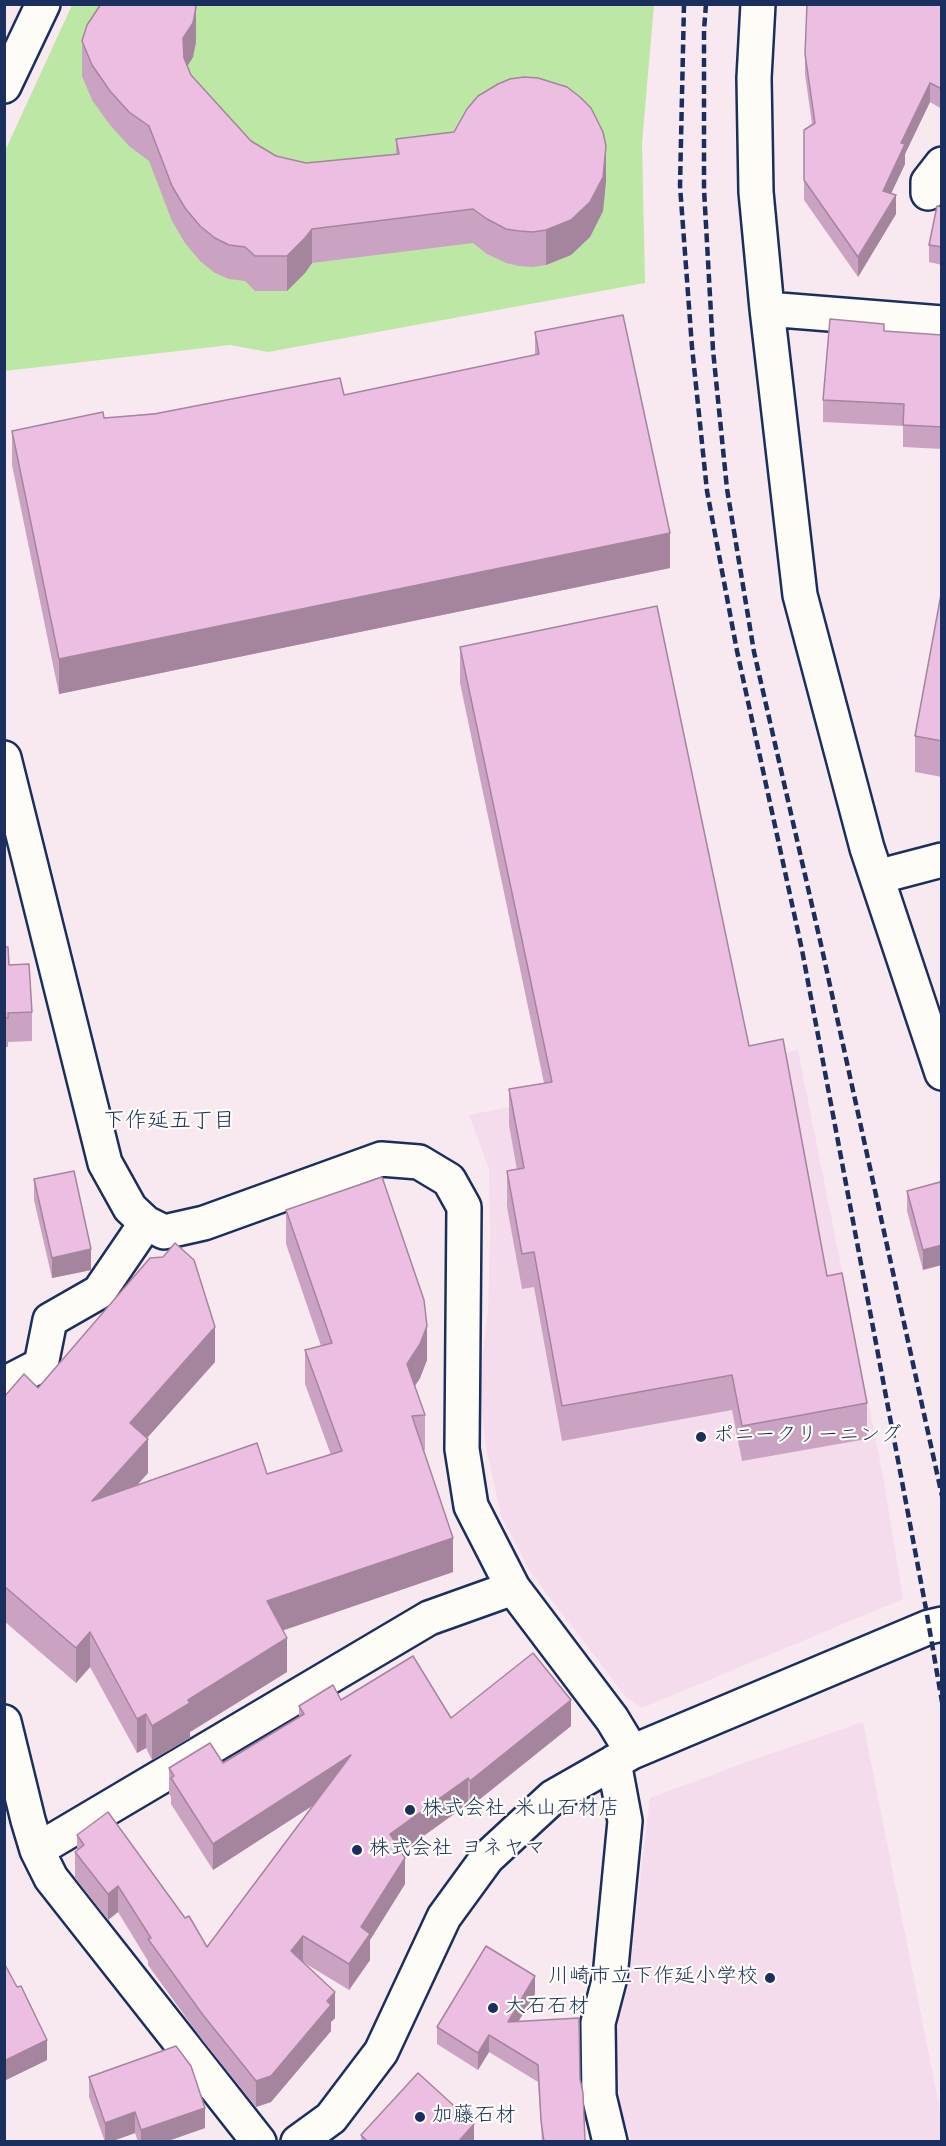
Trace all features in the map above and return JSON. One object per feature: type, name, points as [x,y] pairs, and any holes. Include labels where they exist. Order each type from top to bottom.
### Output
[{"type":"street","points":[[4,86],[43,4]]},
{"type":"street","points":[[758,4],[754,78],[756,192],[800,596],[864,836],[942,1072]]},
{"type":"street","points":[[767,309],[942,322]]},
{"type":"street","points":[[4,758],[105,1163],[130,1208],[146,1223],[164,1232],[204,1223],[381,1159],[419,1162],[449,1180],[464,1207],[462,1449],[471,1506],[513,1588],[612,1719],[623,1757],[625,1821],[610,1977],[598,2023],[599,2096],[610,2142]]},
{"type":"street","points":[[877,877],[942,860]]},
{"type":"street","points":[[4,1384],[41,1365],[50,1320],[99,1292],[146,1223]]},
{"type":"street","points":[[37,1851],[429,1618],[513,1588]]},
{"type":"street","points":[[298,2142],[331,2118],[381,2052],[444,1917],[488,1858],[553,1797],[623,1757],[929,1627],[942,1624]]},
{"type":"street","points":[[4,1722],[37,1851],[51,1878],[259,2142]]},
{"type":"shaded area","points":[[798,1050],[884,1481],[903,1599],[642,1708],[626,1697],[531,1573],[501,1516],[486,1447],[479,1386],[488,1311],[489,1169],[469,1115]]},
{"type":"shaded area","name":"川崎市立下作延小学校","points":[[863,1722],[941,2115],[941,2141],[632,2142],[620,2106],[615,2035],[635,1922],[650,1798]]},
{"type":"green space","points":[[72,5],[654,5],[642,143],[645,283],[268,352],[230,345],[5,371],[5,151]]},
{"type":"building","points":[[101,4],[194,4],[196,7],[193,23],[183,38],[184,58],[191,75],[251,141],[276,156],[306,163],[399,154],[396,139],[454,132],[467,109],[478,96],[510,79],[524,77],[538,78],[567,87],[591,108],[603,132],[606,146],[603,177],[590,202],[571,220],[546,230],[533,232],[506,229],[473,209],[312,229],[287,256],[255,256],[245,247],[229,245],[215,238],[200,226],[185,208],[172,186],[149,126],[129,112],[110,91],[92,65],[82,41],[87,25]]},
{"type":"building","points":[[807,4],[939,4],[942,6],[942,89],[930,83],[901,143],[905,144],[883,191],[896,195],[858,257],[804,180],[804,130],[815,123],[805,54]]},
{"type":"building","points":[[937,206],[942,207],[942,247],[929,245]]},
{"type":"building","points":[[623,315],[670,533],[59,659],[12,431],[103,412],[104,418],[154,414],[340,378],[344,395],[539,354],[535,332]]},
{"type":"building","points":[[830,319],[884,324],[884,331],[942,335],[942,427],[903,425],[904,404],[823,400]]},
{"type":"building","points":[[942,589],[942,741],[915,736]]},
{"type":"building","points":[[657,606],[749,1046],[783,1039],[827,1276],[842,1273],[867,1403],[742,1426],[732,1375],[562,1406],[534,1252],[522,1254],[507,1171],[524,1168],[509,1089],[552,1082],[460,647]]},
{"type":"building","points":[[4,947],[8,947],[9,965],[29,964],[32,1012],[8,1013],[8,1018],[4,1018]]},
{"type":"building","points":[[74,1171],[91,1249],[52,1258],[34,1179]]},
{"type":"building","points":[[382,1177],[424,1300],[427,1326],[420,1344],[407,1364],[425,1415],[412,1416],[453,1538],[267,1601],[287,1638],[188,1700],[190,1703],[152,1726],[146,1714],[137,1719],[90,1632],[76,1648],[4,1586],[4,1397],[24,1374],[38,1388],[150,1258],[163,1257],[175,1243],[194,1260],[215,1327],[130,1423],[148,1439],[92,1501],[257,1443],[267,1474],[342,1451],[305,1350],[332,1343],[286,1210]]},
{"type":"building","points":[[940,1182],[942,1245],[923,1250],[907,1191]]},
{"type":"building","points":[[533,1653],[571,1700],[470,1781],[468,1778],[390,1834],[405,1858],[361,1927],[370,1934],[349,1964],[303,1936],[291,1951],[335,1992],[327,2001],[331,2005],[271,2076],[256,2081],[203,2015],[148,1939],[151,1938],[118,1886],[108,1894],[75,1852],[84,1845],[77,1835],[108,1812],[185,1918],[189,1916],[207,1947],[351,1755],[213,1844],[171,1778],[174,1776],[169,1768],[210,1743],[223,1763],[304,1714],[299,1706],[333,1685],[341,1700],[413,1656],[451,1718]]},
{"type":"building","points":[[486,1946],[535,1976],[508,2022],[579,2018],[580,2079],[583,2093],[585,2141],[591,2142],[544,2142],[538,2065],[489,2035],[478,2053],[437,2027]]},
{"type":"building","points":[[4,1963],[17,1987],[21,1986],[47,2040],[6,2060],[4,2057]]},
{"type":"building","points":[[176,2046],[191,2066],[205,2108],[141,2130],[135,2112],[105,2123],[89,2077]]},
{"type":"building","points":[[418,2073],[474,2124],[458,2142],[368,2142],[361,2135]]},
{"type":"railway","points":[[684,4],[680,186],[692,347],[707,491],[737,651],[802,950],[942,1702]]},
{"type":"railway","points":[[706,4],[704,189],[713,350],[727,489],[754,652],[942,1496]]},
{"type":"place","name":"ポニークリーニング","points":[[701,1437]]},
{"type":"place","name":"株式会社 米山石材店","points":[[410,1810]]},
{"type":"place","name":"株式会社 ヨネヤマ","points":[[357,1850]]},
{"type":"place","name":"川崎市立下作延小学校","points":[[770,1978]]},
{"type":"place","name":"大石石材","points":[[493,2008]]},
{"type":"place","name":"加藤石材","points":[[420,2117]]},
{"type":"district","name":"下作延五丁目","points":[[169,1122]]}]
